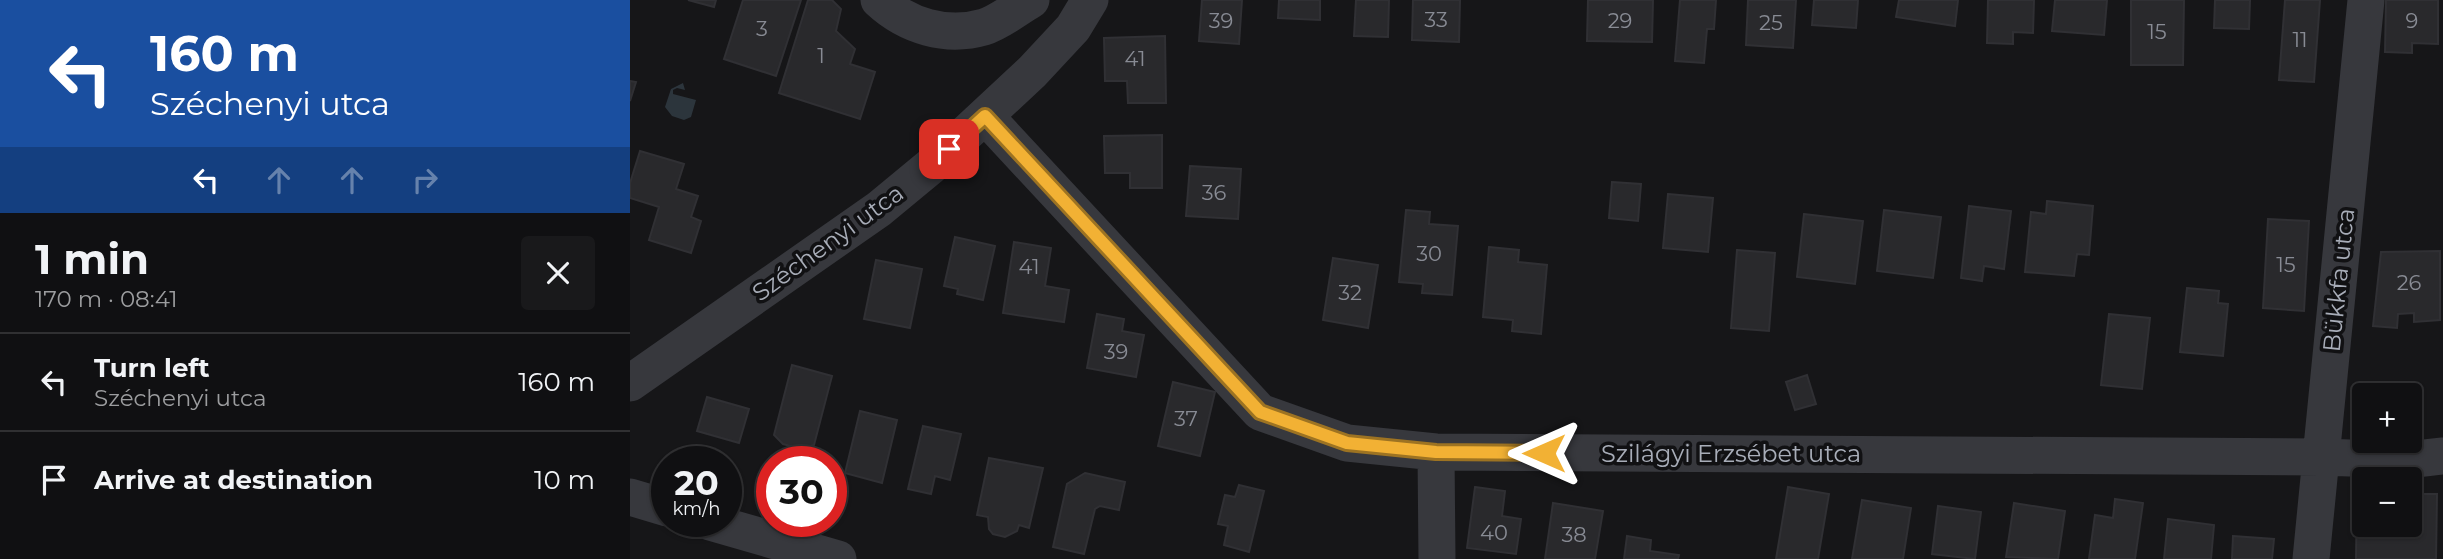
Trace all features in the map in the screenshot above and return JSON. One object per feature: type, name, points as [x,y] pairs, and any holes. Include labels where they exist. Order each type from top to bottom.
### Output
[{"type":"street","points":[[879,0],[894,14],[924,28],[951,31],[985,27],[1031,0]]},
{"type":"street","name":"Bükkfa utca","points":[[2311,559],[2366,0]]},
{"type":"street","name":"Széchenyi utca","points":[[633,377],[879,209],[931,166],[1032,72],[1079,9]]},
{"type":"street","name":"Szilágyi Erzsébet utca","points":[[985,116],[1260,412],[1347,443],[1436,452],[2322,457],[2407,460],[2443,456]]},
{"type":"street","points":[[1436,452],[1437,559]]},
{"type":"street","points":[[630,497],[651,503]]},
{"type":"street","points":[[742,531],[838,559]]},
{"type":"shaded area","points":[[683,83],[685,90],[677,88],[673,90],[673,94],[696,100],[691,117],[684,120],[672,116],[665,107],[671,89]]},
{"type":"building","points":[[688,0],[716,0],[714,7]]},
{"type":"building","points":[[743,0],[801,0],[776,76],[724,59]]},
{"type":"building","points":[[808,0],[832,0],[841,9],[836,31],[855,49],[850,64],[875,72],[860,119],[779,93]]},
{"type":"building","points":[[1202,0],[1242,0],[1239,44],[1199,41]]},
{"type":"building","points":[[1279,0],[1320,0],[1320,20],[1278,18]]},
{"type":"building","points":[[1356,0],[1389,0],[1388,37],[1354,36]]},
{"type":"building","points":[[1413,0],[1460,0],[1459,42],[1412,40]]},
{"type":"building","points":[[1588,0],[1653,0],[1652,42],[1587,41]]},
{"type":"building","points":[[1680,0],[1716,0],[1714,29],[1707,29],[1704,63],[1675,61]]},
{"type":"building","points":[[1748,0],[1796,0],[1793,48],[1746,45]]},
{"type":"building","points":[[1814,0],[1858,0],[1856,28],[1812,25]]},
{"type":"building","points":[[1899,0],[1958,0],[1955,26],[1896,17]]},
{"type":"building","points":[[1988,0],[2034,0],[2033,33],[2013,32],[2013,44],[1987,43]]},
{"type":"building","points":[[2055,0],[2107,0],[2104,35],[2052,31]]},
{"type":"building","points":[[2131,0],[2184,0],[2183,65],[2131,65]]},
{"type":"building","points":[[2215,0],[2250,0],[2249,29],[2214,28]]},
{"type":"building","points":[[2285,0],[2320,0],[2314,82],[2279,80]]},
{"type":"building","points":[[2386,0],[2438,0],[2438,44],[2412,43],[2412,53],[2385,52]]},
{"type":"building","points":[[1165,36],[1166,103],[1128,103],[1127,81],[1105,81],[1104,38]]},
{"type":"building","points":[[630,81],[636,82],[630,101]]},
{"type":"building","points":[[1162,135],[1162,188],[1130,188],[1130,173],[1105,173],[1104,136]]},
{"type":"building","points":[[640,151],[684,164],[676,189],[698,196],[691,217],[701,221],[691,253],[649,240],[659,207],[630,198],[630,183]]},
{"type":"building","points":[[1190,166],[1241,169],[1238,219],[1186,216]]},
{"type":"building","points":[[1612,182],[1641,184],[1638,221],[1609,218]]},
{"type":"building","points":[[1668,194],[1713,198],[1708,252],[1663,248]]},
{"type":"building","points":[[2047,201],[2093,206],[2089,255],[2077,254],[2074,276],[2025,272],[2031,212],[2046,214]]},
{"type":"building","points":[[1969,206],[2011,211],[2004,269],[1984,266],[1982,281],[1961,278]]},
{"type":"building","points":[[1406,210],[1430,212],[1429,224],[1458,226],[1452,295],[1422,293],[1423,284],[1399,282]]},
{"type":"building","points":[[1884,210],[1941,217],[1933,278],[1877,271]]},
{"type":"building","points":[[1804,214],[1863,221],[1855,284],[1797,277]]},
{"type":"building","points":[[2268,219],[2309,221],[2304,311],[2263,308]]},
{"type":"building","points":[[955,237],[995,246],[983,300],[957,294],[958,289],[944,286]]},
{"type":"building","points":[[1014,242],[1051,248],[1045,286],[1069,290],[1064,322],[1003,313]]},
{"type":"building","points":[[1489,247],[1519,250],[1518,262],[1547,265],[1541,334],[1512,331],[1513,320],[1483,317]]},
{"type":"building","points":[[1737,250],[1775,253],[1769,331],[1731,328]]},
{"type":"building","points":[[2440,251],[2440,320],[2414,322],[2414,313],[2398,314],[2397,328],[2373,326],[2381,252]]},
{"type":"building","points":[[1333,258],[1378,265],[1368,328],[1323,320]]},
{"type":"building","points":[[876,260],[922,269],[910,328],[864,319]]},
{"type":"building","points":[[2187,288],[2219,291],[2218,303],[2228,304],[2223,356],[2180,352]]},
{"type":"building","points":[[1097,314],[1124,319],[1122,331],[1144,335],[1136,377],[1087,368]]},
{"type":"building","points":[[2109,314],[2150,318],[2142,389],[2101,385]]},
{"type":"building","points":[[792,365],[832,376],[814,445],[790,446],[783,444],[774,435]]},
{"type":"building","points":[[1807,375],[1816,404],[1795,410],[1786,382]]},
{"type":"building","points":[[1173,382],[1215,392],[1200,456],[1158,446]]},
{"type":"building","points":[[707,397],[749,409],[739,443],[697,431]]},
{"type":"building","points":[[860,411],[897,420],[882,483],[847,474]]},
{"type":"building","points":[[923,426],[961,434],[950,480],[935,476],[931,494],[908,489]]},
{"type":"building","points":[[989,458],[1043,468],[1029,528],[1019,525],[1017,531],[1005,537],[993,534],[989,529],[988,517],[977,515]]},
{"type":"building","points":[[1085,473],[1125,482],[1119,510],[1100,506],[1095,509],[1084,554],[1053,547],[1067,484]]},
{"type":"building","points":[[1239,485],[1264,491],[1249,552],[1224,545],[1228,526],[1218,524],[1225,495],[1235,497]]},
{"type":"building","points":[[1475,487],[1505,491],[1502,516],[1521,519],[1516,554],[1467,548]]},
{"type":"building","points":[[1788,487],[1829,494],[1818,559],[1776,559]]},
{"type":"building","points":[[2422,494],[2437,494],[2436,559],[2356,559],[2356,537],[2422,537]]},
{"type":"building","points":[[2115,499],[2143,503],[2135,559],[2089,559],[2095,515],[2113,518]]},
{"type":"building","points":[[1862,500],[1911,508],[1903,559],[1852,559]]},
{"type":"building","points":[[1553,503],[1603,511],[1595,559],[1545,559]]},
{"type":"building","points":[[2014,503],[2065,511],[2058,559],[2006,557]]},
{"type":"building","points":[[1938,506],[1981,512],[1975,559],[1932,554]]},
{"type":"building","points":[[2168,519],[2214,525],[2211,559],[2164,559]]},
{"type":"building","points":[[1627,536],[1651,540],[1650,551],[1679,555],[1678,559],[1624,559]]},
{"type":"building","points":[[2233,536],[2274,539],[2272,559],[2232,559]]},
{"type":"route","points":[[949,149],[985,116],[1260,412],[1347,443],[1436,452],[1544,453]]}]
